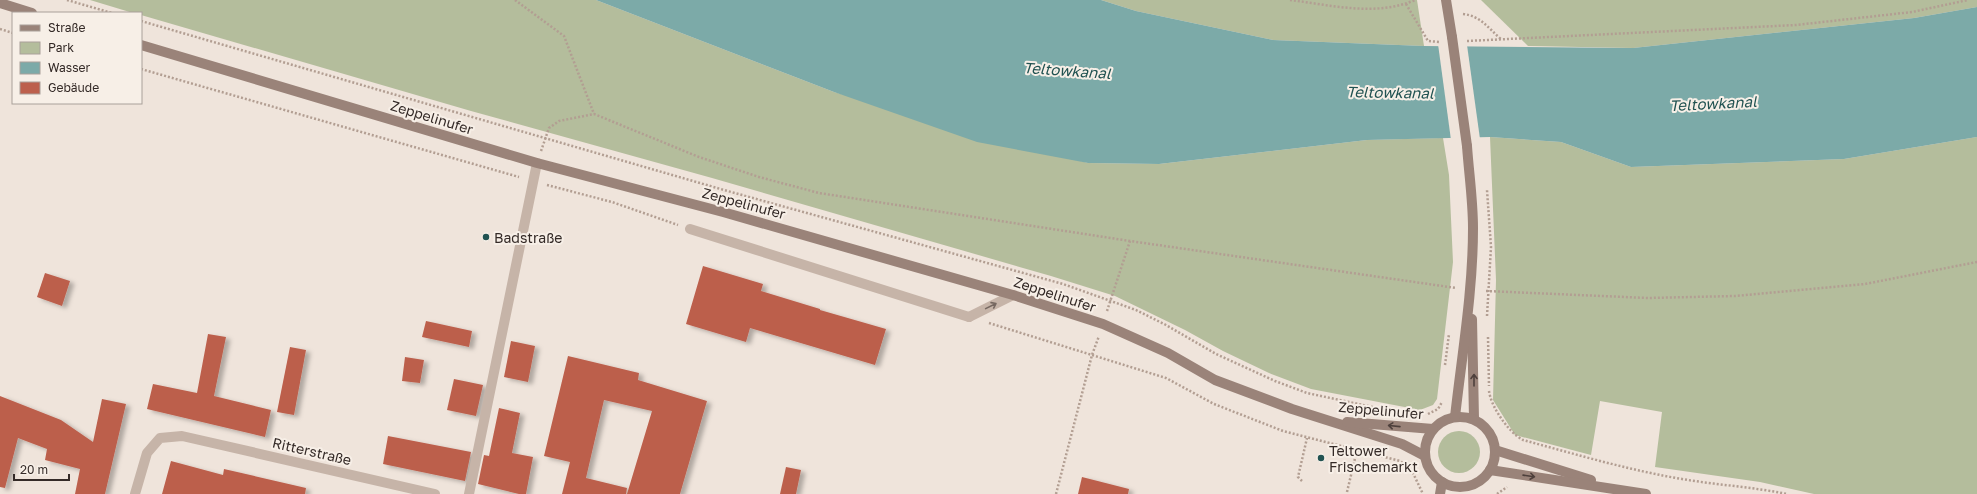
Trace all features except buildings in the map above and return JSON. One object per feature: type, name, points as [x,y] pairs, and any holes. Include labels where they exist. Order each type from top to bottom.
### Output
[{"type":"main road","points":[[1446,0],[1472,188],[1473,228],[1470,291],[1455,417]]},
{"type":"main road","points":[[3,2],[29,12]]},
{"type":"main road","name":"Zeppelinufer","points":[[142,45],[537,163],[723,212],[1013,295],[1103,324],[1168,353],[1215,380],[1292,409],[1402,444],[1425,456]]},
{"type":"main road","points":[[1470,291],[1474,419]]},
{"type":"main road","points":[[1455,417],[1474,419],[1482,424],[1489,432],[1495,450],[1495,457],[1490,470],[1482,479],[1461,491],[1442,482],[1433,475],[1425,456],[1425,446],[1433,429],[1447,419],[1455,417]]},
{"type":"main road","name":"Zeppelinufer","points":[[1328,420],[1433,429]]},
{"type":"main road","points":[[1495,450],[1619,489]]},
{"type":"main road","points":[[1490,470],[1646,494]]},
{"type":"main road","points":[[1440,494],[1442,482]]},
{"type":"street","points":[[469,494],[532,181],[537,163]]},
{"type":"street","points":[[690,229],[969,317],[1013,295]]},
{"type":"street","name":"Ritterstraße","points":[[135,494],[146,453],[160,438],[182,436],[436,494]]},
{"type":"path","points":[[67,0],[109,12]]},
{"type":"path","points":[[515,0],[564,36],[594,114]]},
{"type":"path","points":[[1290,0],[1366,10],[1406,4],[1415,0]]},
{"type":"path","points":[[1462,14],[1473,15],[1479,18],[1501,40],[1796,25],[1912,12],[1968,0]]},
{"type":"path","points":[[1406,4],[1428,41]]},
{"type":"path","points":[[142,21],[724,190],[967,256],[1063,284],[1111,300],[1166,325],[1223,358],[1275,382],[1307,392],[1387,410]]},
{"type":"path","points":[[0,29],[12,33]]},
{"type":"path","points":[[142,69],[500,173],[612,202],[690,229]]},
{"type":"path","points":[[537,163],[549,128],[559,120],[594,114],[699,157],[760,177],[819,193],[1470,291]]},
{"type":"path","points":[[1111,300],[1130,241]]},
{"type":"path","points":[[1488,291],[1648,298],[1735,296],[1864,284],[1977,262]]},
{"type":"path","points":[[1455,295],[1456,281]]},
{"type":"path","points":[[969,317],[1166,378],[1227,409],[1307,438],[1357,450],[1405,464],[1412,471],[1420,484],[1423,494]]},
{"type":"path","points":[[1056,494],[1092,355],[1103,324]]},
{"type":"path","points":[[1445,372],[1450,331]]},
{"type":"path","points":[[1489,393],[1491,401],[1513,435],[1523,440],[1682,479],[1764,489],[1787,494]]},
{"type":"path","points":[[1425,415],[1438,409],[1442,401]]},
{"type":"path","points":[[1302,481],[1298,477],[1307,438]]},
{"type":"path","points":[[1347,492],[1357,450]]},
{"type":"path","points":[[1496,494],[1506,487],[1511,486]]},
{"type":"green space","points":[[90,0],[596,0],[834,92],[1088,163],[1159,164],[1367,140],[1443,138],[1449,175],[1453,262],[1437,399],[1433,405],[1420,410],[1311,389],[1269,373],[1115,296],[1051,276],[712,178],[471,111],[142,15],[142,12],[130,12]]},
{"type":"green space","points":[[1101,0],[1417,0],[1424,46],[1273,40],[1136,11]]},
{"type":"green space","points":[[1481,0],[1977,0],[1977,7],[1914,18],[1633,48],[1528,46]]},
{"type":"green space","points":[[1490,137],[1561,142],[1631,167],[1844,159],[1977,137],[1977,494],[1814,494],[1760,482],[1655,467],[1662,412],[1600,401],[1591,455],[1515,435],[1493,400],[1496,280]]},
{"type":"green space","points":[[1455,431],[1463,431],[1471,434],[1477,440],[1480,452],[1477,464],[1471,470],[1463,473],[1455,473],[1447,470],[1441,464],[1438,456],[1438,448],[1441,440],[1447,434]]},
{"type":"water","name":"Teltowkanal","points":[[596,0],[1101,0],[1136,11],[1273,40],[1424,46],[1633,48],[1914,18],[1977,7],[1977,137],[1844,159],[1631,167],[1561,142],[1490,137],[1367,140],[1159,164],[1088,163],[977,142],[834,92]]},
{"type":"pier","points":[[1438,44],[1467,45],[1480,139],[1451,140]]},
{"type":"place","name":"Badstraße","points":[[486,237]]},
{"type":"place","name":"Teltower Frischemarkt","points":[[1321,458]]}]
